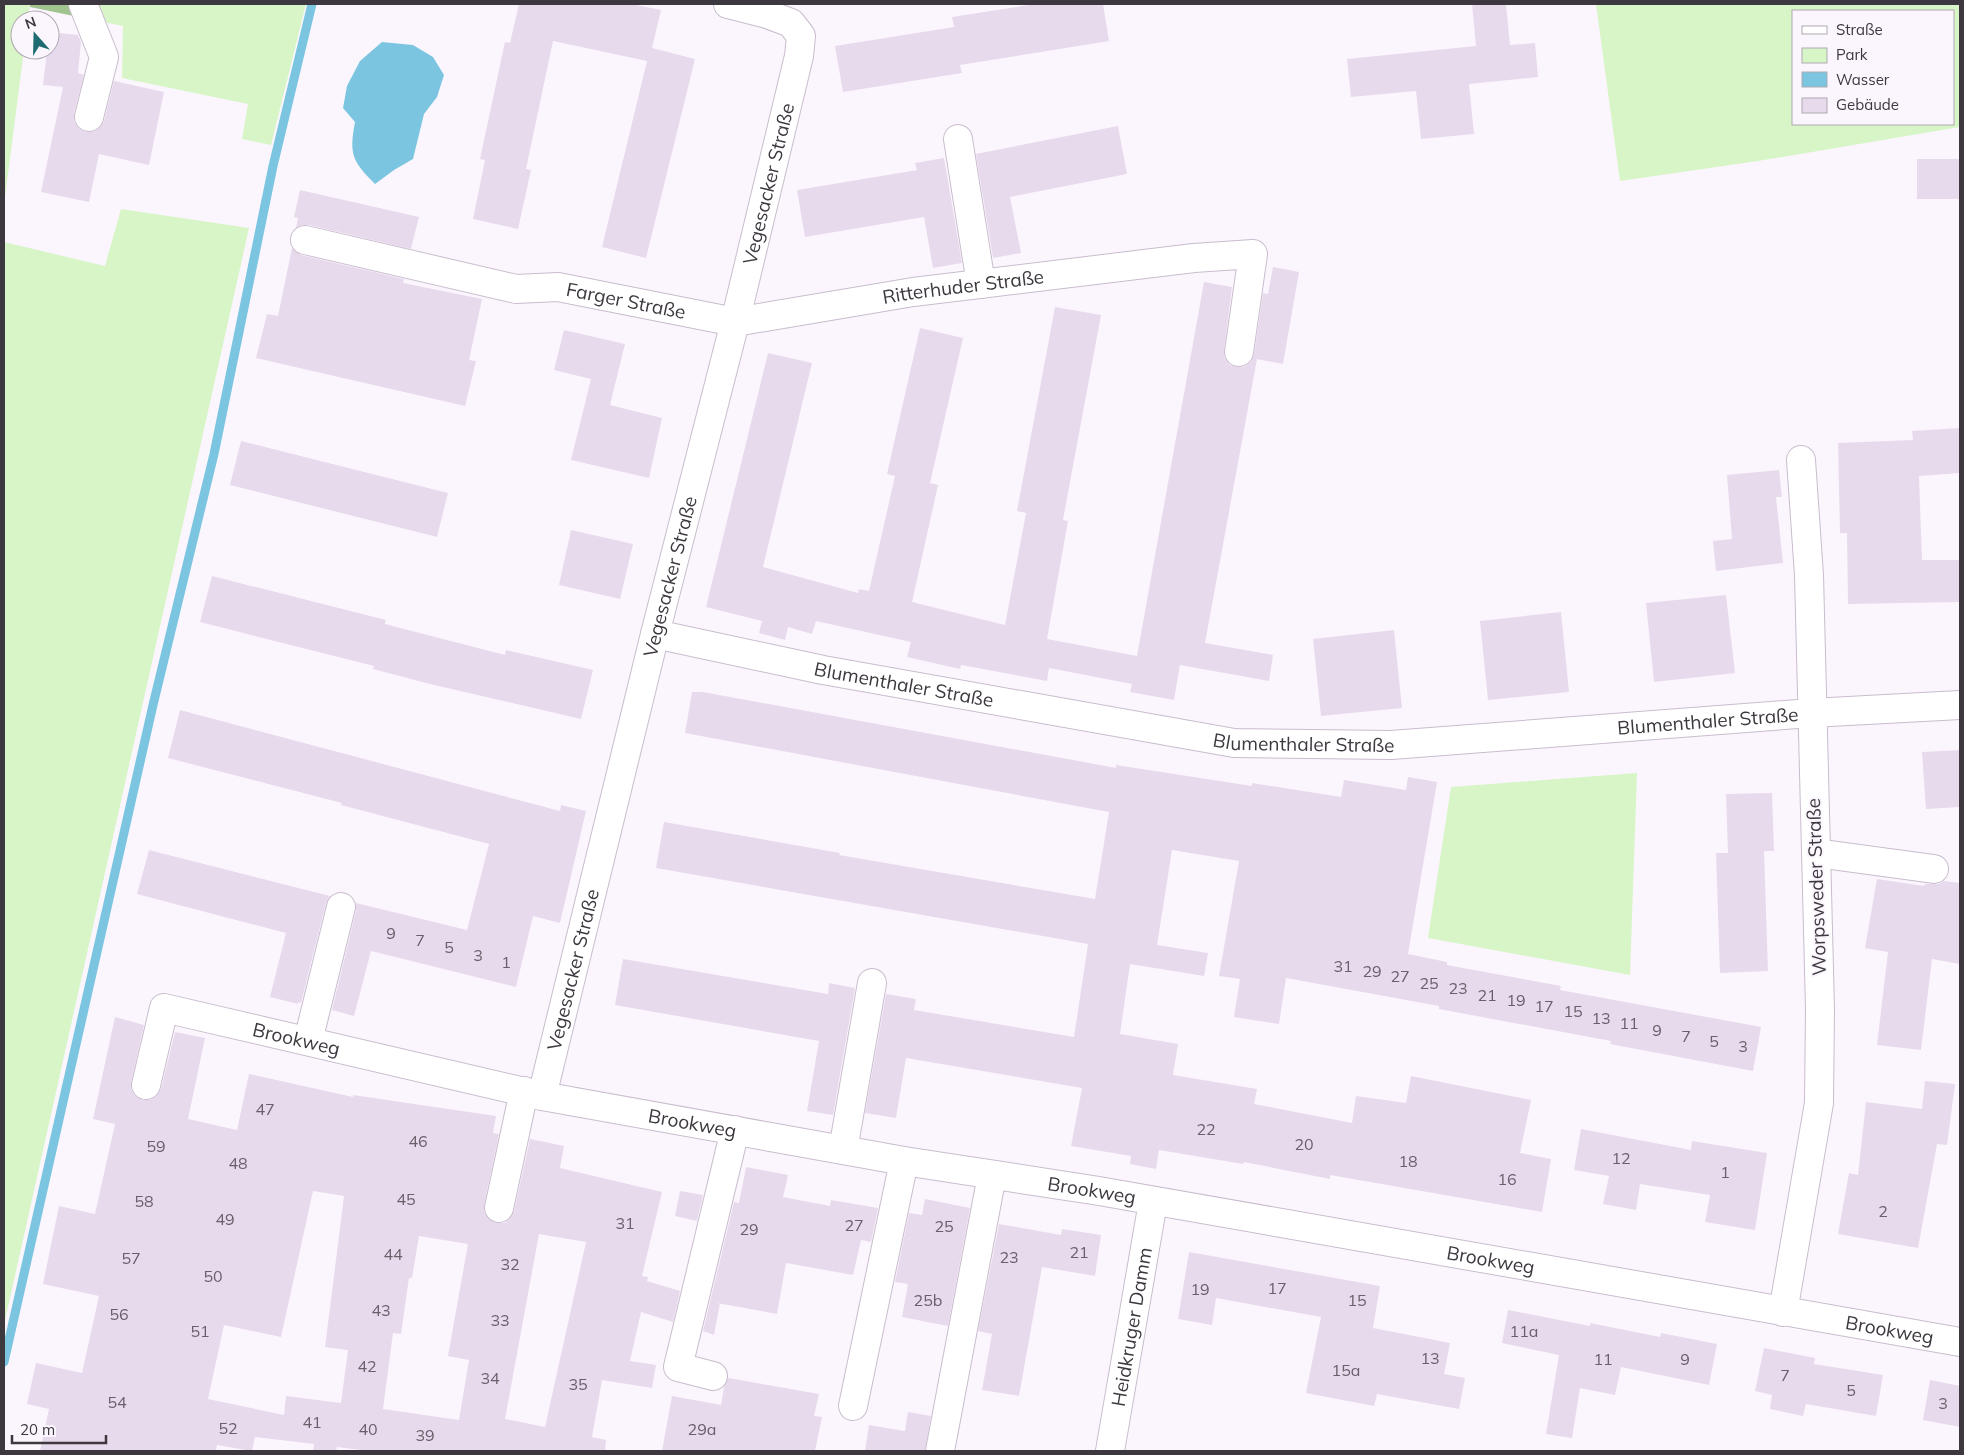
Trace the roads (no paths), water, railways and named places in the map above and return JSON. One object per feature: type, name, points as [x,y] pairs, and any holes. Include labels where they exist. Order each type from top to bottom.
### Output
[{"type":"street","points":[[83,4],[104,57],[89,117]]},
{"type":"street","name":"Vegesacker Straße","points":[[499,1208],[533,1094],[654,634],[735,322],[799,56],[801,36],[791,23],[767,14],[728,4]]},
{"type":"street","points":[[958,139],[981,284]]},
{"type":"street","name":"Farger Straße","points":[[305,240],[516,289],[558,287],[735,322]]},
{"type":"street","name":"Ritterhuder Straße","points":[[735,322],[913,292],[1194,258],[1253,254],[1239,352]]},
{"type":"street","name":"Worpsweder Straße","points":[[1783,1312],[1819,1103],[1820,1009],[1809,575],[1801,460]]},
{"type":"street","name":"Blumenthaler Straße","points":[[654,634],[823,670],[1234,743],[1391,745],[1811,713],[1960,705]]},
{"type":"street","points":[[1816,853],[1934,869]]},
{"type":"street","points":[[308,1041],[341,907]]},
{"type":"street","points":[[843,1150],[872,984]]},
{"type":"street","name":"Brookweg","points":[[146,1085],[164,1008],[533,1094],[904,1161],[1099,1191],[1153,1202],[1960,1342]]},
{"type":"street","points":[[713,1376],[678,1367],[735,1130]]},
{"type":"street","points":[[853,1406],[904,1161]]},
{"type":"street","points":[[940,1451],[992,1175]]},
{"type":"street","name":"Heidkruger Damm","points":[[1110,1451],[1153,1202]]},
{"type":"water","points":[[382,42],[413,45],[433,57],[444,75],[437,97],[424,114],[413,159],[375,184],[361,169],[354,156],[352,142],[355,122],[343,108],[347,86],[360,61]]},
{"type":"waterway","points":[[4,1362],[153,705],[214,454],[273,166],[312,4]]}]
